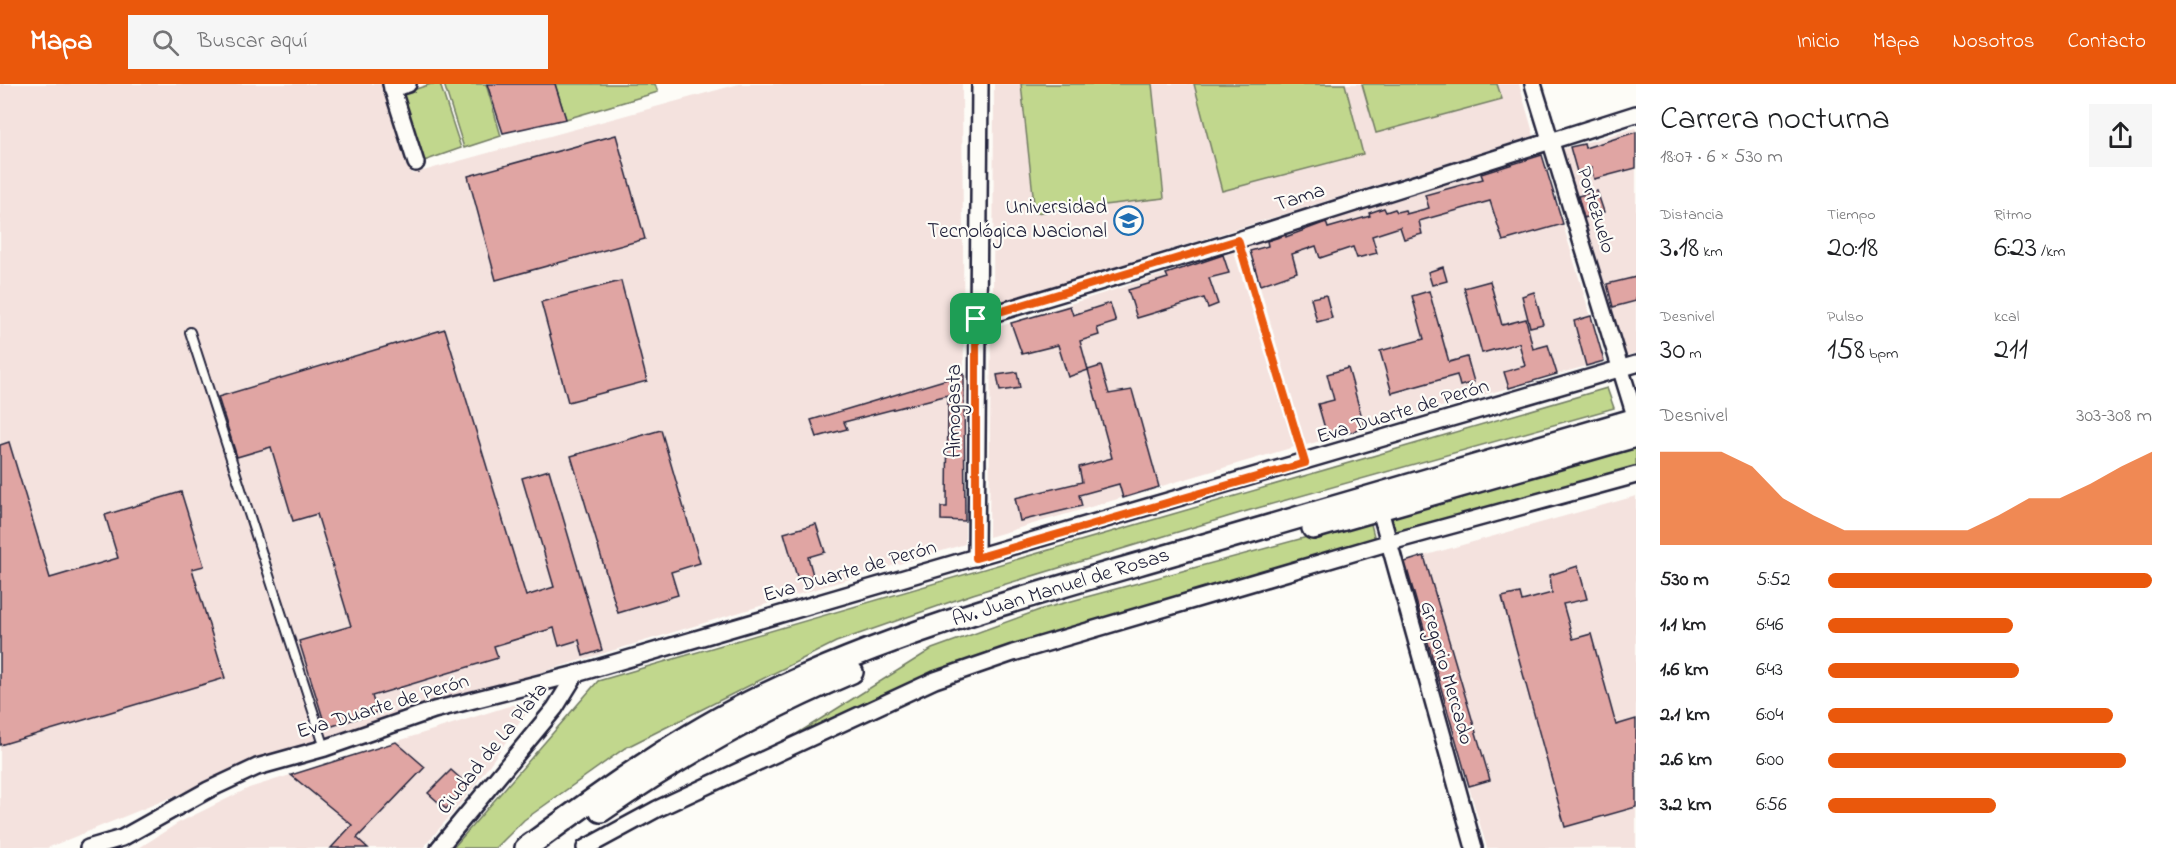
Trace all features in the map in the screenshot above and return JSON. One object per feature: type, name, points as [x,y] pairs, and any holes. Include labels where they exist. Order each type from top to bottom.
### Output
[{"type":"main road","name":"Av. Juan Manuel de Rosas","points":[[526,848],[644,764],[761,697],[816,671],[929,628],[1051,589],[1636,419]]},
{"type":"main road","name":"Av. Juan Manuel de Rosas","points":[[550,848],[621,797],[733,729],[832,680],[902,651],[1065,597],[1636,436]]},
{"type":"street","points":[[408,84],[392,86],[416,164]]},
{"type":"street","name":"Aimogasta","points":[[976,558],[976,319],[980,84]]},
{"type":"street","name":"Portezuelo","points":[[1533,84],[1629,366],[1636,419]]},
{"type":"street","name":"Tama","points":[[976,319],[1238,240],[1636,114]]},
{"type":"street","name":"Eva Duarte de Perón","points":[[88,848],[121,843],[208,790],[257,767],[326,748],[434,710],[576,674],[1305,463],[1629,366]]},
{"type":"street","points":[[585,848],[657,809],[902,693],[935,680],[1013,653],[1387,543],[1636,475]]},
{"type":"street","name":"Gregorio Mercado","points":[[1380,510],[1387,543],[1474,848]]},
{"type":"street","name":"Ciudad de La Plata","points":[[439,848],[555,708],[576,674]]},
{"type":"lane","points":[[190,332],[326,748]]},
{"type":"path","points":[[1238,240],[1305,463]]},
{"type":"shaded area","points":[[0,84],[386,84],[412,174],[739,84],[962,84],[965,544],[300,745],[47,848],[0,848]]},
{"type":"shaded area","name":"Universidad Tecnológica Nacional","points":[[994,84],[1519,84],[1534,136],[993,305]]},
{"type":"shaded area","points":[[1636,128],[1636,353],[1625,356],[1563,149]]},
{"type":"shaded area","points":[[1542,155],[1604,361],[1306,445],[1248,246]]},
{"type":"shaded area","points":[[1234,252],[1294,447],[989,537],[991,329]]},
{"type":"shaded area","points":[[1636,496],[1636,848],[1487,848],[1402,562]]},
{"type":"shaded area","points":[[538,697],[470,792],[423,848],[139,848],[178,823],[249,788]]},
{"type":"green space","points":[[431,84],[440,84],[461,148],[424,161],[401,94]]},
{"type":"green space","points":[[444,84],[486,84],[501,136],[464,148]]},
{"type":"green space","points":[[555,84],[655,84],[658,92],[566,119]]},
{"type":"green space","points":[[1021,84],[1152,84],[1164,198],[1035,213]]},
{"type":"green space","points":[[1194,84],[1345,84],[1363,154],[1222,191]]},
{"type":"green space","points":[[1362,84],[1497,84],[1502,99],[1376,133]]},
{"type":"green space","points":[[1607,388],[1614,408],[1247,511],[973,594],[836,642],[625,748],[524,820],[496,848],[453,848],[598,681]]},
{"type":"green space","points":[[1636,446],[1636,470],[1394,536],[1388,515]]},
{"type":"green space","points":[[1370,520],[1375,540],[998,650],[922,677],[795,735],[932,649],[1042,609]]},
{"type":"building","points":[[487,84],[555,84],[566,119],[503,133]]},
{"type":"building","points":[[1636,132],[1636,168],[1594,179],[1591,168],[1577,172],[1570,147],[1584,144],[1585,148]]},
{"type":"building","points":[[616,135],[645,239],[496,280],[468,176]]},
{"type":"building","points":[[1542,155],[1563,224],[1503,241],[1490,201],[1419,221],[1422,234],[1404,239],[1400,227],[1372,236],[1377,253],[1357,258],[1353,247],[1320,258],[1316,246],[1292,254],[1297,272],[1260,285],[1250,251],[1268,246],[1267,241],[1286,235],[1286,237],[1326,222],[1328,228],[1370,216],[1369,213],[1384,208],[1386,212],[1395,209],[1397,212],[1405,210],[1406,214],[1429,208],[1425,195],[1483,179],[1481,174]]},
{"type":"building","points":[[1597,191],[1604,212],[1584,218],[1578,196]]},
{"type":"building","points":[[1223,255],[1229,273],[1209,278],[1218,304],[1208,308],[1204,298],[1137,318],[1128,290],[1168,278],[1166,274]]},
{"type":"building","points":[[1443,267],[1447,281],[1432,285],[1428,272]]},
{"type":"building","points":[[1636,277],[1636,301],[1613,307],[1607,284]]},
{"type":"building","points":[[621,281],[647,381],[568,402],[541,302]]},
{"type":"building","points":[[1490,281],[1502,325],[1526,319],[1533,349],[1548,345],[1557,374],[1509,388],[1504,372],[1525,366],[1519,343],[1482,353],[1464,288]]},
{"type":"building","points":[[1429,291],[1449,362],[1467,357],[1474,382],[1460,386],[1457,375],[1392,393],[1380,351],[1424,339],[1412,296]]},
{"type":"building","points":[[1534,292],[1543,324],[1530,327],[1522,296]]},
{"type":"building","points":[[1326,295],[1332,318],[1317,322],[1311,298]]},
{"type":"building","points":[[1110,303],[1116,322],[1097,328],[1099,335],[1080,341],[1088,370],[1068,377],[1058,345],[1022,354],[1011,323],[1070,306],[1073,315]]},
{"type":"building","points":[[1591,316],[1604,361],[1586,366],[1574,321]]},
{"type":"building","points":[[445,329],[526,596],[554,587],[522,478],[549,470],[602,650],[583,656],[579,640],[559,646],[554,628],[494,646],[498,658],[372,696],[377,712],[326,728],[299,641],[351,626],[317,514],[293,521],[271,447],[237,457],[218,397]]},
{"type":"building","points":[[1101,366],[1109,394],[1132,390],[1159,487],[1123,498],[1119,484],[1079,495],[1082,506],[1020,521],[1015,498],[1082,482],[1079,467],[1112,458],[1088,370]]},
{"type":"building","points":[[1348,368],[1365,428],[1328,439],[1318,404],[1334,400],[1327,374]]},
{"type":"building","points":[[1017,372],[1020,388],[1000,391],[997,375]]},
{"type":"building","points":[[964,374],[965,521],[941,520],[941,507],[947,507],[948,395],[844,422],[847,429],[817,437],[811,420]]},
{"type":"building","points":[[661,430],[700,563],[671,572],[678,595],[618,613],[571,456]]},
{"type":"building","points":[[9,442],[50,578],[118,558],[105,515],[181,492],[204,566],[192,569],[225,678],[0,745],[0,445]]},
{"type":"building","points":[[816,524],[825,552],[808,557],[813,575],[798,580],[784,533]]},
{"type":"building","points":[[1424,556],[1490,780],[1469,786],[1405,562]]},
{"type":"building","points":[[1578,566],[1587,599],[1563,604],[1573,639],[1591,634],[1616,725],[1636,719],[1636,807],[1565,827],[1502,597],[1520,593],[1522,601],[1552,593],[1550,575]]},
{"type":"building","points":[[396,742],[425,767],[357,838],[368,848],[331,848],[352,825],[291,775]]},
{"type":"building","points":[[451,770],[469,786],[446,809],[428,793]]},
{"type":"place","name":"Universidad Tecnológica Nacional","points":[[1128,220]]},
{"type":"route","points":[[1238,240],[1305,463],[976,558],[976,319],[1238,240]]}]
